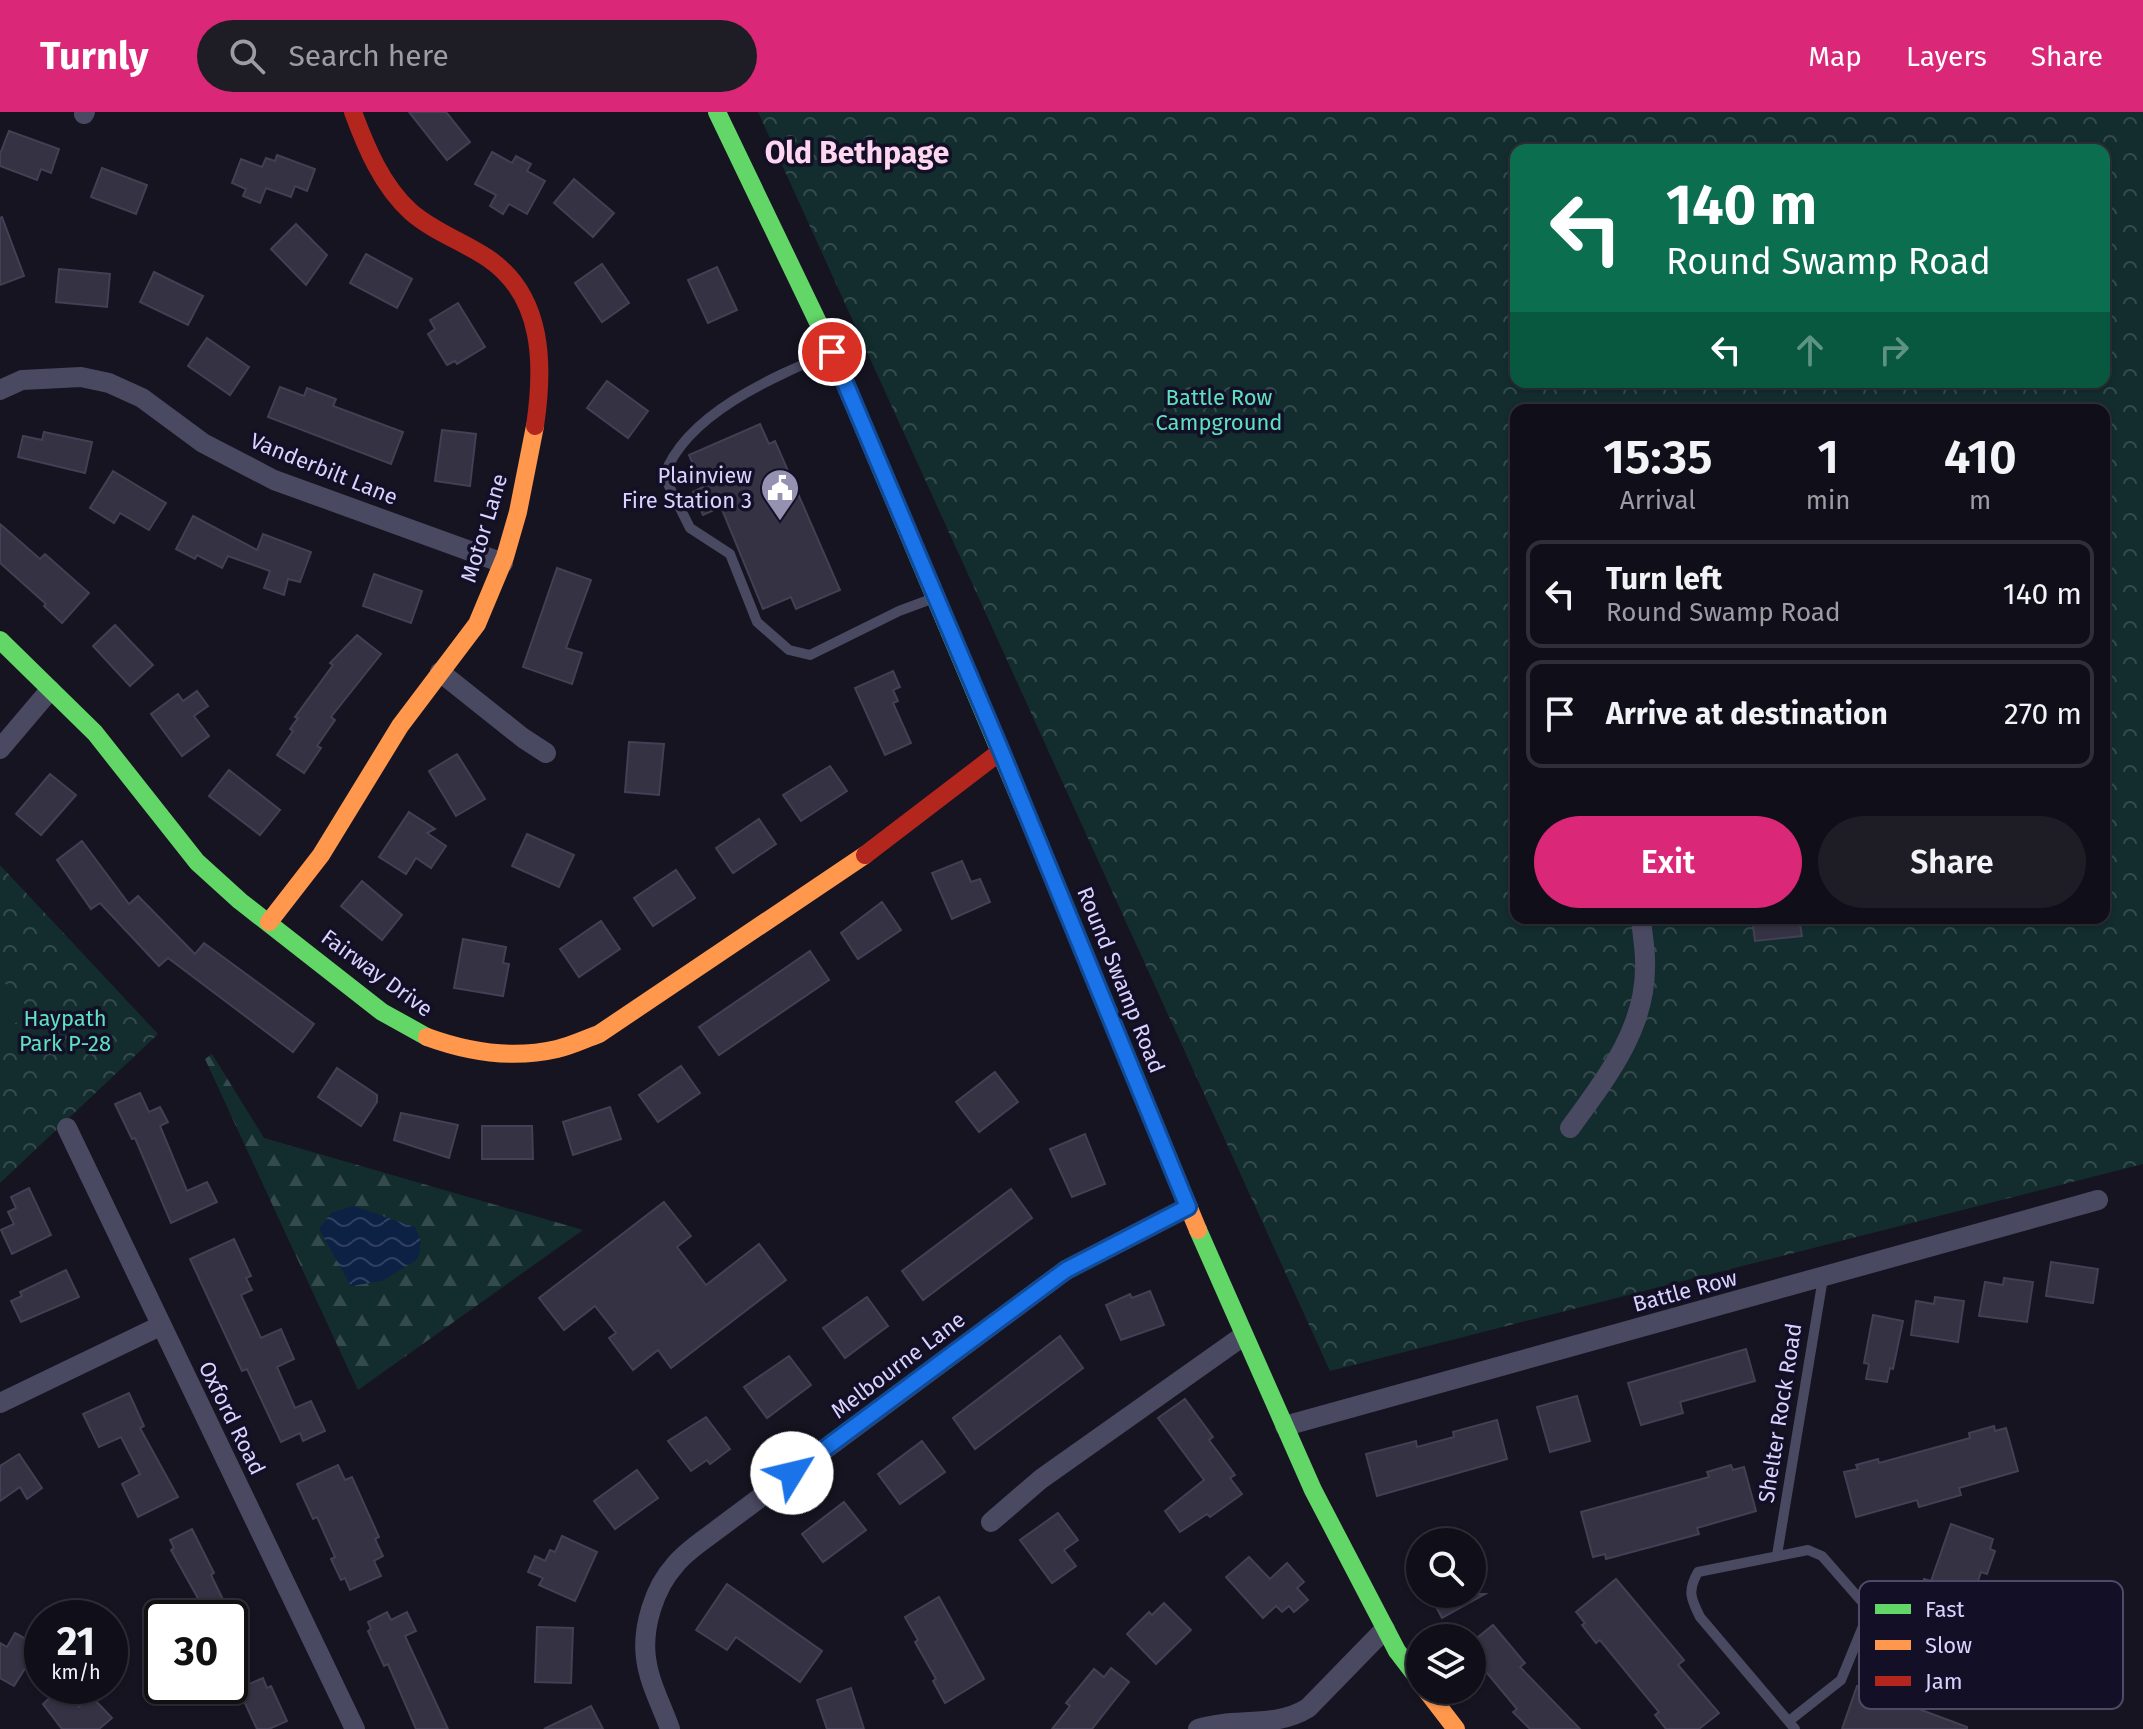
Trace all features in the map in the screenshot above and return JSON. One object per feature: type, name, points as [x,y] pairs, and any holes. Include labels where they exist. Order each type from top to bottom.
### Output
[{"type":"street","name":"Motor Lane","points":[[269,922],[326,848],[380,756],[477,624],[503,563],[524,494],[540,382],[538,329],[528,303],[512,279],[488,256],[436,229],[410,210],[365,146],[353,112]]},
{"type":"street","name":"Round Swamp Road","points":[[717,112],[832,352],[1243,1336],[1313,1490],[1385,1629],[1406,1663]]},
{"type":"street","name":"Vanderbilt Lane","points":[[0,390],[22,380],[81,377],[109,383],[142,398],[203,443],[274,480],[503,563]]},
{"type":"street","name":"Fairway Drive","points":[[0,640],[95,733],[197,862],[240,901],[382,1012],[423,1036],[455,1047],[492,1053],[559,1049],[599,1034],[872,850],[1001,751]]},
{"type":"street","points":[[440,672],[546,753]]},
{"type":"street","points":[[0,749],[50,690]]},
{"type":"street","points":[[1570,1128],[1612,1072],[1638,1017],[1645,969],[1641,924]]},
{"type":"street","name":"Oxford Road","points":[[67,1128],[355,1729]]},
{"type":"street","name":"Battle Row","points":[[1285,1426],[2098,1200]]},
{"type":"street","name":"Melbourne Lane","points":[[670,1729],[659,1704],[646,1658],[652,1604],[674,1565],[1066,1270],[1188,1207]]},
{"type":"street","points":[[0,1403],[160,1326]]},
{"type":"street","points":[[991,1522],[1041,1479],[1243,1336]]},
{"type":"street","points":[[1198,1729],[1216,1723],[1267,1723],[1294,1717],[1308,1708],[1385,1629]]},
{"type":"street","points":[[1437,1704],[1456,1729]]},
{"type":"lane","points":[[832,352],[741,396],[712,415],[669,464],[664,476],[690,528],[730,554],[757,622],[789,650],[810,655],[899,611],[936,597]]},
{"type":"lane","name":"Shelter Rock Road","points":[[1777,1555],[1823,1278]]},
{"type":"lane","points":[[1859,1598],[1822,1556],[1808,1550],[1698,1572],[1690,1585],[1689,1596],[1700,1617],[1792,1725],[1841,1680],[1859,1636]]},
{"type":"green space","name":"Battle Row Campground","points":[[758,112],[2143,112],[2143,1164],[1330,1371]]},
{"type":"green space","name":"Haypath Park P-28","points":[[0,865],[158,1034],[0,1183]]},
{"type":"green space","points":[[0,978],[32,1012],[0,1033]]},
{"type":"green space","points":[[212,1054],[264,1138],[583,1230],[358,1390],[205,1059]]},
{"type":"water","points":[[353,1206],[415,1227],[421,1241],[418,1259],[382,1281],[351,1286],[319,1229],[331,1213]]},
{"type":"building","points":[[409,112],[446,112],[470,142],[447,160]]},
{"type":"building","points":[[9,131],[59,149],[51,173],[41,169],[37,180],[0,166],[0,154]]},
{"type":"building","points":[[492,152],[512,163],[516,156],[531,164],[527,171],[545,181],[527,214],[509,204],[503,214],[490,206],[496,195],[475,184]]},
{"type":"building","points":[[277,155],[315,169],[307,191],[295,186],[291,197],[266,188],[260,203],[243,196],[246,189],[232,183],[241,159],[262,167],[266,158],[275,161]]},
{"type":"building","points":[[102,168],[147,185],[136,214],[91,197]]},
{"type":"building","points":[[574,179],[614,213],[593,237],[554,203]]},
{"type":"building","points":[[0,218],[24,276],[0,285]]},
{"type":"building","points":[[296,224],[327,255],[306,285],[271,249]]},
{"type":"building","points":[[366,254],[412,279],[397,308],[350,283]]},
{"type":"building","points":[[602,264],[629,303],[602,322],[575,283]]},
{"type":"building","points":[[717,267],[737,310],[708,323],[688,280]]},
{"type":"building","points":[[59,269],[110,274],[107,307],[56,302]]},
{"type":"building","points":[[154,272],[203,296],[188,325],[140,302]]},
{"type":"building","points":[[458,303],[485,347],[457,364],[455,361],[447,365],[428,334],[435,329],[430,320]]},
{"type":"building","points":[[207,338],[249,367],[230,395],[188,366]]},
{"type":"building","points":[[607,381],[648,411],[628,438],[587,408]]},
{"type":"building","points":[[280,387],[304,396],[307,388],[336,399],[333,406],[403,432],[391,464],[268,417]]},
{"type":"building","name":"Plainview Fire Station 3","points":[[760,424],[769,444],[775,441],[840,590],[796,609],[791,597],[763,609],[721,507],[703,515],[693,492],[703,487],[689,455]]},
{"type":"building","points":[[442,430],[476,434],[470,486],[435,481]]},
{"type":"building","points":[[44,432],[92,442],[85,473],[18,457],[23,436],[42,440]]},
{"type":"building","points":[[113,471],[166,503],[149,530],[120,513],[114,523],[90,508]]},
{"type":"building","points":[[193,516],[257,550],[263,534],[311,552],[300,582],[288,579],[284,595],[264,588],[270,571],[228,556],[222,568],[197,555],[195,559],[176,549]]},
{"type":"building","points":[[0,524],[40,559],[45,554],[89,593],[62,623],[44,606],[46,604],[0,563]]},
{"type":"building","points":[[557,568],[591,580],[566,648],[582,653],[572,684],[523,667]]},
{"type":"building","points":[[374,574],[422,591],[411,623],[363,606]]},
{"type":"building","points":[[115,625],[153,665],[130,686],[93,646]]},
{"type":"building","points":[[357,635],[381,654],[331,717],[335,720],[317,746],[321,748],[304,773],[277,755],[293,731],[290,729],[298,718],[295,717],[333,665],[330,663]]},
{"type":"building","points":[[893,671],[900,687],[893,690],[898,701],[893,703],[911,743],[885,755],[855,688]]},
{"type":"building","points":[[197,691],[208,706],[194,716],[209,736],[182,756],[151,714],[178,694],[183,701]]},
{"type":"building","points":[[629,742],[664,744],[659,795],[625,792]]},
{"type":"building","points":[[457,754],[485,799],[456,816],[429,771]]},
{"type":"building","points":[[830,766],[847,791],[801,821],[783,795]]},
{"type":"building","points":[[229,770],[280,810],[260,835],[209,796]]},
{"type":"building","points":[[50,774],[76,795],[41,835],[16,814]]},
{"type":"building","points":[[409,812],[435,829],[427,833],[446,846],[431,868],[416,858],[406,874],[379,857]]},
{"type":"building","points":[[759,819],[776,844],[733,873],[716,848]]},
{"type":"building","points":[[527,834],[574,855],[559,887],[512,866]]},
{"type":"building","points":[[82,841],[129,904],[138,896],[195,954],[204,943],[314,1024],[293,1052],[168,958],[159,966],[100,903],[91,909],[57,860]]},
{"type":"building","points":[[962,861],[971,882],[980,879],[990,902],[952,919],[932,873]]},
{"type":"building","points":[[676,870],[695,898],[653,926],[634,898]]},
{"type":"building","points":[[362,881],[402,915],[382,940],[341,906]]},
{"type":"building","points":[[882,902],[901,930],[858,959],[841,933]]},
{"type":"building","points":[[601,921],[620,949],[579,977],[560,949]]},
{"type":"building","points":[[1753,924],[1800,924],[1802,936],[1755,941]]},
{"type":"building","points":[[463,939],[506,947],[503,963],[509,964],[503,996],[454,988]]},
{"type":"building","points":[[810,951],[829,980],[719,1055],[699,1027]]},
{"type":"building","points":[[681,1066],[700,1093],[658,1122],[639,1095]]},
{"type":"building","points":[[337,1068],[377,1095],[377,1102],[361,1126],[318,1097]]},
{"type":"building","points":[[995,1072],[1018,1102],[979,1132],[956,1102]]},
{"type":"building","points":[[140,1093],[149,1112],[160,1107],[168,1122],[160,1126],[187,1191],[207,1182],[217,1202],[171,1223],[135,1138],[132,1139],[115,1104]]},
{"type":"building","points":[[610,1107],[621,1139],[573,1155],[563,1122]]},
{"type":"building","points":[[401,1113],[458,1125],[449,1158],[394,1140]]},
{"type":"building","points":[[482,1126],[532,1126],[533,1159],[482,1159]]},
{"type":"building","points":[[1085,1134],[1105,1184],[1072,1197],[1050,1149]]},
{"type":"building","points":[[29,1188],[51,1235],[12,1254],[1,1230],[14,1224],[8,1212],[16,1208],[11,1197]]},
{"type":"building","points":[[1011,1189],[1032,1218],[923,1300],[902,1271]]},
{"type":"building","points":[[664,1202],[691,1236],[677,1247],[706,1285],[759,1244],[786,1280],[671,1368],[658,1350],[633,1370],[609,1338],[616,1333],[595,1306],[564,1330],[539,1298]]},
{"type":"building","points":[[234,1239],[251,1276],[246,1278],[252,1290],[241,1295],[261,1338],[281,1329],[294,1359],[277,1367],[295,1408],[311,1401],[325,1431],[303,1441],[300,1433],[281,1442],[247,1369],[242,1371],[190,1259]]},
{"type":"building","points":[[2051,1262],[2098,1269],[2093,1303],[2046,1296]]},
{"type":"building","points":[[66,1270],[79,1297],[21,1322],[11,1301],[22,1296],[20,1292]]},
{"type":"building","points":[[2004,1278],[2033,1282],[2027,1322],[1979,1316],[1985,1282],[2003,1285]]},
{"type":"building","points":[[1150,1291],[1164,1325],[1121,1340],[1106,1305],[1130,1294],[1132,1298]]},
{"type":"building","points":[[867,1297],[888,1326],[845,1358],[823,1328]]},
{"type":"building","points":[[1935,1297],[1964,1301],[1958,1342],[1911,1335],[1916,1301],[1934,1304]]},
{"type":"building","points":[[1873,1315],[1903,1321],[1893,1369],[1890,1368],[1887,1382],[1866,1379],[1869,1364],[1864,1363]]},
{"type":"building","points":[[1060,1336],[1083,1368],[975,1449],[953,1418]]},
{"type":"building","points":[[1746,1349],[1755,1381],[1680,1402],[1683,1413],[1641,1425],[1628,1383]]},
{"type":"building","points":[[789,1356],[811,1385],[767,1418],[744,1387]]},
{"type":"building","points":[[129,1393],[144,1426],[140,1428],[178,1497],[138,1517],[122,1484],[140,1474],[121,1437],[99,1447],[83,1414]]},
{"type":"building","points":[[1577,1396],[1590,1441],[1550,1452],[1537,1407]]},
{"type":"building","points":[[1185,1399],[1213,1437],[1209,1440],[1235,1475],[1230,1478],[1242,1494],[1210,1517],[1207,1514],[1180,1532],[1165,1511],[1204,1480],[1158,1418]]},
{"type":"building","points":[[706,1417],[730,1449],[710,1464],[707,1460],[691,1471],[668,1441]]},
{"type":"building","points":[[1497,1420],[1507,1459],[1377,1496],[1366,1454],[1416,1441],[1417,1447],[1454,1437],[1453,1432]]},
{"type":"building","points":[[1994,1426],[1995,1431],[2006,1428],[2018,1471],[1959,1488],[1961,1495],[1919,1507],[1917,1500],[1856,1517],[1844,1472],[1878,1459],[1879,1463],[1970,1438],[1969,1433]]},
{"type":"building","points":[[922,1441],[945,1472],[900,1504],[878,1474]]},
{"type":"building","points":[[19,1454],[42,1488],[27,1499],[20,1487],[0,1501],[0,1466]]},
{"type":"building","points":[[338,1465],[345,1480],[352,1477],[379,1537],[375,1539],[383,1556],[374,1561],[381,1576],[350,1590],[345,1578],[341,1580],[331,1559],[335,1557],[317,1517],[313,1519],[297,1484]]},
{"type":"building","points":[[1731,1465],[1733,1470],[1744,1467],[1756,1511],[1697,1528],[1699,1534],[1606,1559],[1605,1554],[1593,1557],[1581,1512],[1709,1477],[1707,1472]]},
{"type":"building","points":[[637,1470],[658,1498],[615,1529],[594,1501]]},
{"type":"building","points":[[844,1502],[866,1530],[823,1562],[802,1534]]},
{"type":"building","points":[[1058,1513],[1078,1540],[1064,1550],[1076,1566],[1052,1583],[1020,1540]]},
{"type":"building","points":[[1951,1524],[1993,1539],[1990,1549],[1995,1551],[1987,1574],[1981,1572],[1978,1581],[1931,1581]]},
{"type":"building","points":[[192,1529],[214,1573],[211,1575],[223,1600],[199,1600],[171,1550],[174,1548],[170,1540]]},
{"type":"building","points":[[562,1536],[597,1552],[575,1601],[539,1585],[543,1578],[528,1572],[535,1556],[545,1561],[550,1550],[555,1552]]},
{"type":"building","points":[[1249,1557],[1270,1579],[1287,1563],[1304,1582],[1297,1588],[1308,1600],[1294,1612],[1289,1606],[1282,1612],[1276,1606],[1263,1618],[1226,1577]]},
{"type":"building","points":[[1616,1579],[1684,1660],[1678,1665],[1719,1713],[1699,1729],[1666,1729],[1655,1715],[1659,1712],[1600,1640],[1596,1643],[1582,1625],[1585,1623],[1576,1612]]},
{"type":"building","points":[[727,1584],[822,1651],[800,1682],[736,1637],[727,1650],[696,1630]]},
{"type":"building","points":[[939,1597],[984,1679],[945,1703],[905,1617]]},
{"type":"building","points":[[1164,1603],[1191,1630],[1156,1664],[1127,1634],[1149,1612],[1152,1615]]},
{"type":"building","points":[[1437,1608],[1460,1608],[1442,1618]]},
{"type":"building","points":[[387,1612],[391,1620],[407,1612],[416,1631],[405,1636],[448,1729],[416,1729],[388,1664],[384,1666],[368,1631],[371,1629],[368,1622]]},
{"type":"building","points":[[1493,1625],[1525,1663],[1520,1667],[1580,1729],[1530,1729],[1513,1712],[1517,1709],[1486,1672],[1486,1631]]},
{"type":"building","points":[[537,1627],[573,1628],[571,1683],[535,1682]]},
{"type":"building","points":[[15,1633],[24,1638],[24,1670],[14,1686],[0,1678],[0,1643],[7,1647]]},
{"type":"building","points":[[1111,1668],[1129,1682],[1092,1729],[1052,1729],[1070,1706],[1066,1703],[1094,1669],[1104,1677]]},
{"type":"building","points":[[263,1678],[267,1688],[271,1686],[287,1721],[269,1729],[257,1729],[245,1704],[248,1704],[248,1684]]},
{"type":"building","points":[[1857,1686],[1859,1709],[1919,1709],[1967,1727],[1967,1729],[1842,1729]]},
{"type":"building","points":[[851,1688],[864,1729],[827,1729],[817,1700]]},
{"type":"building","points":[[43,1704],[76,1704],[79,1707],[82,1704],[99,1704],[112,1718],[99,1729],[62,1729]]},
{"type":"building","points":[[591,1706],[603,1729],[544,1729]]},
{"type":"traffic: fast","points":[[717,112],[826,339],[1038,842]]},
{"type":"traffic: fast","points":[[0,640],[95,733],[197,862],[240,901],[382,1012],[427,1037]]},
{"type":"traffic: fast","points":[[1198,1230],[1313,1490],[1406,1663]]},
{"type":"traffic: slow","points":[[269,922],[321,855],[400,726],[477,624],[505,557],[518,512],[535,426]]},
{"type":"traffic: slow","points":[[1038,842],[1198,1230]]},
{"type":"traffic: slow","points":[[427,1037],[459,1047],[508,1054],[562,1048],[599,1034],[865,855]]},
{"type":"traffic: slow","points":[[1437,1704],[1456,1729]]},
{"type":"traffic: jam","points":[[353,112],[376,165],[401,202],[429,225],[489,259],[521,293],[536,334],[539,357],[535,426]]},
{"type":"traffic: jam","points":[[865,855],[1001,751]]},
{"type":"place","name":"Plainview Fire Station 3","points":[[780,522]]},
{"type":"district","name":"Old Bethpage","points":[[857,153]]},
{"type":"route","points":[[792,1473],[1066,1270],[1188,1207],[1001,751],[832,352]]}]
